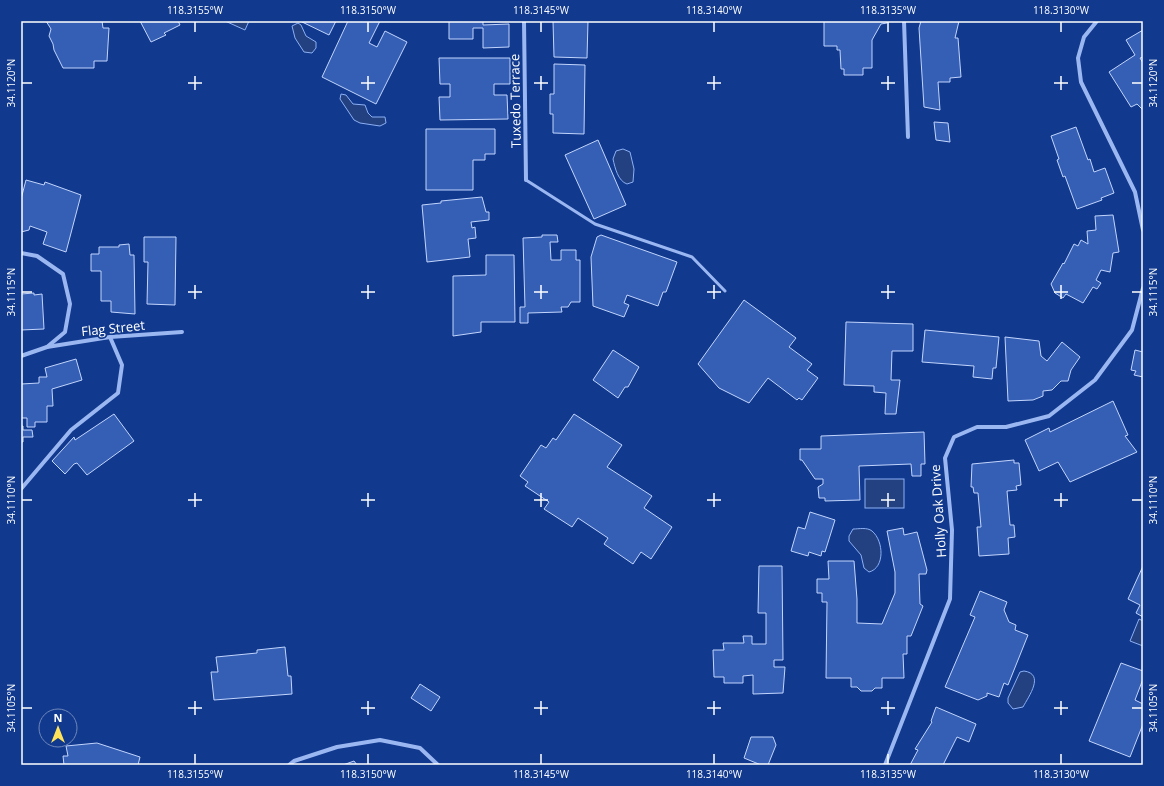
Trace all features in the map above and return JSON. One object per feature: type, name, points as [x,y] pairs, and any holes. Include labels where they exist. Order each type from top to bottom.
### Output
[{"type":"street","name":"Tuxedo Terrace","points":[[524,21],[526,180]]},
{"type":"street","points":[[904,21],[908,137]]},
{"type":"street","points":[[1097,21],[1084,37],[1078,58],[1082,82],[1135,192],[1143,230]]},
{"type":"street","points":[[21,253],[37,256],[63,274],[70,304],[65,332],[47,348]]},
{"type":"street","name":"Holly Oak Drive","points":[[885,765],[950,599],[952,530],[945,458],[954,437],[977,428],[1006,428],[1049,416],[1095,380],[1132,330],[1143,288]]},
{"type":"street","name":"Flag Street","points":[[21,356],[47,348],[110,337],[182,332]]},
{"type":"street","points":[[21,489],[71,430],[118,393],[122,365],[110,337]]},
{"type":"street","points":[[289,765],[294,761],[337,747],[380,740],[420,748],[438,765]]},
{"type":"lane","points":[[526,180],[595,224],[692,257],[725,291]]},
{"type":"water","points":[[225,21],[249,21],[245,30]]},
{"type":"water","points":[[298,23],[301,25],[306,36],[316,42],[316,48],[312,53],[304,52],[295,38],[292,26]]},
{"type":"water","points":[[341,94],[346,95],[353,104],[365,105],[368,113],[372,117],[385,117],[386,123],[380,126],[360,123],[354,120],[340,99]]},
{"type":"water","points":[[623,149],[630,152],[634,169],[633,182],[627,184],[619,177],[613,159],[616,151]]},
{"type":"water","points":[[865,479],[904,479],[904,508],[865,508]]},
{"type":"water","points":[[853,529],[870,530],[876,535],[881,547],[881,554],[878,565],[874,570],[869,572],[864,568],[861,555],[849,541],[849,536]]},
{"type":"water","points":[[1139,619],[1143,621],[1143,646],[1130,641]]},
{"type":"water","points":[[1024,671],[1034,676],[1034,686],[1023,707],[1013,709],[1008,703],[1008,698],[1020,672]]},
{"type":"building","points":[[46,21],[102,21],[103,28],[109,28],[107,61],[94,61],[94,68],[63,68],[54,50],[49,36],[51,29]]},
{"type":"building","points":[[140,21],[178,21],[180,25],[164,33],[166,35],[151,42]]},
{"type":"building","points":[[300,21],[336,21],[329,35]]},
{"type":"building","points":[[348,21],[380,21],[369,43],[377,47],[385,31],[407,42],[376,104],[322,77]]},
{"type":"building","points":[[449,21],[483,21],[483,25],[509,24],[509,47],[483,48],[483,28],[473,28],[473,39],[449,39]]},
{"type":"building","points":[[553,21],[588,21],[587,58],[554,57]]},
{"type":"building","points":[[824,21],[887,21],[887,23],[881,24],[872,40],[872,68],[863,68],[863,75],[844,75],[844,69],[841,69],[840,50],[837,50],[837,46],[824,46]]},
{"type":"building","points":[[921,21],[959,21],[955,38],[958,38],[961,77],[950,78],[950,82],[938,82],[940,110],[924,107],[919,28]]},
{"type":"building","points":[[1143,30],[1143,57],[1140,58],[1143,63],[1143,110],[1137,104],[1131,107],[1109,72],[1135,55],[1126,40]]},
{"type":"building","points":[[439,58],[510,58],[510,84],[494,84],[494,95],[507,95],[508,119],[440,120],[439,97],[450,97],[450,84],[440,84]]},
{"type":"building","points":[[554,64],[585,65],[584,134],[553,133],[553,114],[550,114],[550,94],[554,94]]},
{"type":"building","points":[[934,122],[948,123],[950,142],[936,140]]},
{"type":"building","points":[[1076,127],[1094,172],[1105,168],[1114,193],[1101,198],[1102,200],[1077,209],[1065,176],[1063,177],[1057,160],[1059,159],[1051,136]]},
{"type":"building","points":[[426,129],[495,129],[495,154],[485,154],[485,160],[473,160],[473,190],[426,190]]},
{"type":"building","points":[[598,140],[626,205],[594,219],[565,155]]},
{"type":"building","points":[[26,180],[44,185],[45,182],[81,195],[66,252],[43,244],[47,232],[30,226],[29,230],[21,232],[21,199]]},
{"type":"building","points":[[482,197],[486,212],[489,212],[489,220],[471,222],[472,228],[475,227],[476,238],[468,239],[470,257],[427,262],[422,205],[441,203],[441,201]]},
{"type":"building","points":[[1113,215],[1119,252],[1113,253],[1110,272],[1101,270],[1096,280],[1101,283],[1097,289],[1093,287],[1083,303],[1066,294],[1063,298],[1055,293],[1051,284],[1063,263],[1064,264],[1074,244],[1078,246],[1081,240],[1088,244],[1087,231],[1096,230],[1095,216]]},
{"type":"building","points":[[542,235],[557,235],[558,242],[550,242],[551,260],[561,260],[561,250],[576,250],[576,260],[580,260],[580,302],[571,302],[568,307],[561,307],[562,312],[528,313],[528,323],[520,323],[520,307],[525,307],[523,238],[542,237]]},
{"type":"building","points":[[601,235],[677,262],[666,292],[663,292],[658,306],[627,295],[624,303],[629,305],[624,317],[593,306],[591,257],[597,237]]},
{"type":"building","points":[[144,237],[176,237],[175,305],[147,304],[148,262],[144,262]]},
{"type":"building","points":[[129,244],[130,255],[134,255],[135,314],[111,312],[111,301],[101,301],[101,271],[91,271],[91,254],[99,254],[99,247],[119,247],[119,245]]},
{"type":"building","points":[[486,255],[514,255],[515,322],[481,322],[481,332],[453,336],[453,276],[486,275]]},
{"type":"building","points":[[34,293],[34,295],[42,294],[44,329],[21,330],[21,294]]},
{"type":"building","points":[[744,300],[796,338],[789,347],[812,364],[807,370],[818,378],[802,400],[799,398],[797,400],[768,378],[749,403],[719,388],[698,364]]},
{"type":"building","points":[[846,322],[913,324],[913,351],[892,351],[891,380],[900,380],[896,414],[885,414],[886,393],[874,392],[874,386],[844,385]]},
{"type":"building","points":[[925,330],[999,337],[996,368],[993,368],[992,379],[973,377],[974,366],[922,362]]},
{"type":"building","points":[[1005,337],[1039,341],[1041,356],[1047,361],[1062,342],[1080,357],[1071,370],[1068,381],[1061,381],[1052,390],[1043,391],[1043,396],[1033,400],[1008,401]]},
{"type":"building","points":[[613,350],[639,367],[628,387],[625,387],[618,398],[593,380]]},
{"type":"building","points":[[1135,350],[1143,352],[1143,377],[1134,375],[1136,371],[1131,370]]},
{"type":"building","points":[[76,359],[82,380],[52,389],[53,406],[47,406],[47,422],[35,422],[35,427],[27,427],[27,418],[21,418],[21,384],[39,383],[39,377],[47,377],[45,368]]},
{"type":"building","points":[[1113,401],[1128,435],[1125,436],[1137,452],[1070,482],[1058,462],[1039,471],[1025,440],[1049,428],[1050,432]]},
{"type":"building","points":[[114,414],[134,441],[87,475],[77,463],[74,464],[65,474],[52,461],[74,437],[75,440]]},
{"type":"building","points":[[574,414],[622,445],[607,467],[652,496],[644,508],[672,527],[651,559],[641,552],[633,564],[604,544],[608,538],[578,518],[572,527],[544,509],[549,502],[525,486],[528,482],[520,476],[541,445],[546,448],[553,438],[556,440]]},
{"type":"building","points":[[21,426],[23,426],[23,430],[32,430],[33,437],[23,437],[23,442],[21,442]]},
{"type":"building","points":[[924,432],[925,464],[921,464],[921,476],[912,476],[911,464],[859,466],[860,500],[825,501],[825,498],[819,498],[818,487],[823,484],[823,479],[815,479],[802,460],[800,460],[800,449],[821,449],[821,436]]},
{"type":"building","points":[[1014,460],[1014,463],[1019,463],[1021,485],[1016,486],[1017,490],[1007,491],[1010,525],[1014,525],[1015,537],[1008,538],[1009,554],[979,556],[977,527],[981,527],[978,493],[974,493],[973,487],[971,487],[972,464]]},
{"type":"building","points":[[810,512],[835,520],[825,552],[822,551],[821,556],[809,552],[808,556],[791,551],[798,527],[805,529]]},
{"type":"building","points":[[903,528],[904,535],[917,532],[927,570],[926,574],[919,574],[920,604],[923,606],[911,636],[907,636],[907,654],[903,654],[904,678],[882,678],[882,688],[875,688],[872,691],[861,691],[857,687],[851,687],[851,678],[826,678],[827,602],[822,602],[822,593],[817,593],[817,579],[829,579],[828,561],[854,561],[857,623],[882,624],[895,593],[895,572],[887,531]]},
{"type":"building","points":[[759,566],[782,566],[783,660],[774,660],[774,667],[785,667],[783,693],[753,694],[753,675],[743,676],[743,683],[724,683],[724,677],[714,677],[713,650],[724,650],[723,643],[744,643],[743,636],[752,636],[752,644],[766,644],[766,613],[758,613]]},
{"type":"building","points":[[1143,566],[1143,617],[1136,613],[1140,605],[1128,599]]},
{"type":"building","points":[[980,591],[1007,602],[1004,610],[1009,622],[1016,625],[1015,630],[1028,635],[1008,685],[1004,683],[999,697],[987,693],[987,696],[978,700],[945,687],[975,617],[970,615]]},
{"type":"building","points":[[285,647],[288,676],[291,676],[292,694],[214,700],[211,672],[218,672],[216,657],[257,653],[257,650]]},
{"type":"building","points":[[1121,663],[1143,671],[1143,679],[1135,700],[1143,704],[1143,724],[1130,757],[1089,741]]},
{"type":"building","points":[[420,684],[440,697],[431,711],[411,698]]},
{"type":"building","points":[[936,707],[976,724],[969,742],[957,737],[943,765],[910,765],[918,750],[915,749],[932,722],[931,721]]},
{"type":"building","points":[[751,737],[773,737],[776,745],[768,765],[761,765],[744,758]]},
{"type":"building","points":[[97,743],[140,757],[138,765],[64,765],[63,756],[68,756],[66,748],[78,748],[78,745]]},
{"type":"building","points":[[354,761],[357,765],[343,765]]}]
